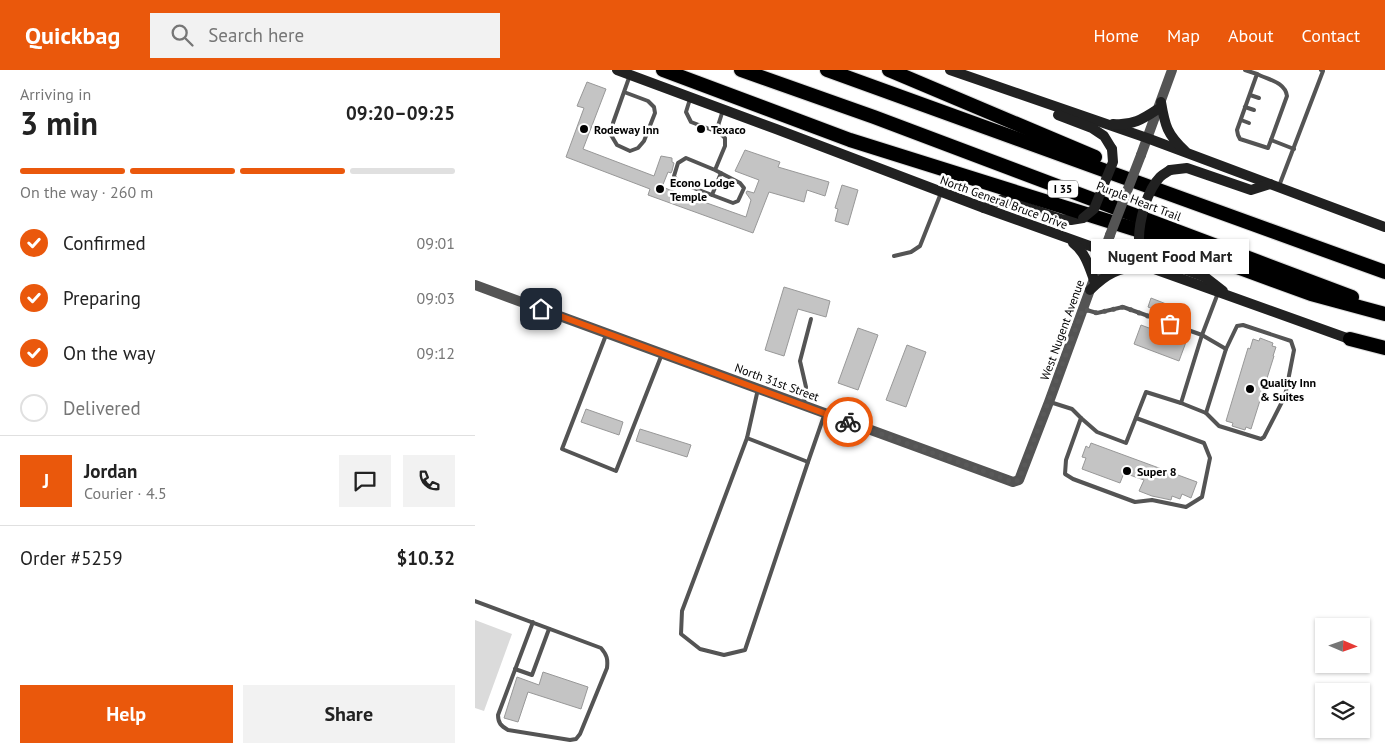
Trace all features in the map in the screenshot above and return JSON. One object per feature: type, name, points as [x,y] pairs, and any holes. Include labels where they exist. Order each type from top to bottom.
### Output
[{"type":"highway","points":[[663,70],[850,140],[1135,229],[1311,294],[1385,314]]},
{"type":"highway","name":"Purple Heart Trail","points":[[741,70],[874,117],[1385,309]]},
{"type":"highway","name":"Purple Heart Trail","points":[[827,70],[1385,272]]},
{"type":"highway","points":[[889,70],[1238,218]]},
{"type":"highway","points":[[1350,339],[1385,350]]},
{"type":"main road","name":"North General Bruce Drive","points":[[617,70],[984,208],[1350,339]]},
{"type":"main road","points":[[950,70],[962,72],[1147,138],[1385,227]]},
{"type":"main road","points":[[984,208],[1003,199],[1061,219],[1071,220],[1083,218],[1095,209],[1113,162],[1112,149],[1104,136],[1092,128],[1054,113],[1048,104]]},
{"type":"main road","points":[[1102,123],[1122,125],[1141,120],[1159,105],[1164,122],[1173,139],[1188,153]]},
{"type":"main road","points":[[1232,298],[1205,277],[1157,259],[1144,250],[1139,239],[1139,225],[1151,192],[1160,177],[1170,170],[1187,168],[1251,190],[1274,186]]},
{"type":"main road","points":[[1066,238],[1080,249],[1089,263],[1092,285],[1114,271],[1145,266]]},
{"type":"street","name":"West Nugent Avenue","points":[[1013,482],[1019,480],[1172,70]]},
{"type":"street","name":"North 31st Street","points":[[475,285],[1013,482]]},
{"type":"lane","points":[[1245,70],[1257,74],[1283,85],[1286,90],[1287,96],[1269,148],[1240,139],[1237,130],[1257,74]]},
{"type":"lane","points":[[1274,186],[1294,148],[1323,71],[1321,70]]},
{"type":"lane","points":[[624,92],[648,101],[654,107],[655,113],[644,141],[638,148],[630,151],[617,145],[611,135],[613,123],[630,75]]},
{"type":"lane","points":[[1249,95],[1259,98]]},
{"type":"lane","points":[[691,97],[686,112],[691,122],[716,132],[725,138],[725,146],[715,170]]},
{"type":"lane","points":[[1277,105],[1283,107]]},
{"type":"lane","points":[[1245,107],[1254,110]]},
{"type":"lane","points":[[716,132],[724,110]]},
{"type":"lane","points":[[1272,117],[1279,119]]},
{"type":"lane","points":[[1241,120],[1249,123]]},
{"type":"lane","points":[[1268,129],[1275,132]]},
{"type":"lane","points":[[1271,140],[1294,148]]},
{"type":"lane","points":[[686,158],[715,170],[740,183],[744,188],[738,201],[733,203],[711,195],[679,182],[674,176],[678,163],[686,158]]},
{"type":"lane","points":[[711,195],[721,173]]},
{"type":"lane","points":[[894,256],[911,252],[920,246],[942,192]]},
{"type":"lane","points":[[1181,403],[1202,335],[1218,293]]},
{"type":"lane","points":[[1083,309],[1097,313],[1123,307],[1202,335],[1226,349]]},
{"type":"lane","points":[[804,406],[806,388],[800,361],[811,319]]},
{"type":"lane","points":[[1049,402],[1072,410],[1097,432],[1126,443],[1146,392],[1206,413],[1219,426],[1261,439],[1264,437],[1285,396],[1294,350],[1291,342],[1243,325],[1237,326],[1226,349],[1206,413]]},
{"type":"lane","points":[[607,334],[562,449],[616,471],[662,354]]},
{"type":"lane","points":[[759,389],[747,438],[681,611],[681,634],[700,649],[724,655],[745,650],[825,413]]},
{"type":"lane","points":[[1081,418],[1066,460],[1065,474],[1073,479],[1135,502],[1152,500],[1186,507],[1201,497],[1210,458],[1204,444],[1135,418]]},
{"type":"lane","points":[[747,438],[808,462]]},
{"type":"lane","points":[[475,601],[533,622],[601,648],[606,654],[607,668],[576,740],[508,730],[498,721],[498,715],[533,622]]},
{"type":"lane","points":[[515,669],[532,675],[549,629]]},
{"type":"shaded area","points":[[475,620],[512,634],[484,711],[475,708]]},
{"type":"building","points":[[587,82],[606,89],[583,149],[654,176],[661,156],[672,158],[674,163],[672,171],[671,173],[668,172],[662,187],[746,217],[751,200],[746,193],[747,191],[754,193],[759,180],[735,171],[745,150],[780,162],[778,167],[829,182],[825,196],[807,190],[804,202],[769,192],[753,233],[648,195],[650,189],[566,157],[584,108],[577,106]]},
{"type":"building","points":[[842,185],[858,190],[848,225],[835,221],[838,209],[835,208]]},
{"type":"building","points":[[784,287],[830,301],[826,317],[798,309],[784,356],[765,350]]},
{"type":"building","points":[[1151,298],[1189,313],[1186,322],[1148,307]]},
{"type":"building","points":[[1141,325],[1186,342],[1179,361],[1134,344]]},
{"type":"building","points":[[858,328],[878,335],[858,390],[838,383]]},
{"type":"building","name":"Quality Inn & Suites","points":[[1260,338],[1273,343],[1272,346],[1276,347],[1251,429],[1246,427],[1245,430],[1232,426],[1233,423],[1226,421],[1248,348],[1250,349],[1253,339],[1259,341]]},
{"type":"building","points":[[907,345],[926,352],[906,407],[886,400]]},
{"type":"building","points":[[586,409],[623,422],[619,435],[581,422]]},
{"type":"building","points":[[640,429],[691,445],[687,457],[636,441]]},
{"type":"building","name":"Super 8","points":[[1091,443],[1197,482],[1191,498],[1182,494],[1180,499],[1172,496],[1171,500],[1152,496],[1139,491],[1144,480],[1124,473],[1120,483],[1082,469],[1086,458],[1082,457],[1086,446],[1089,448]]},
{"type":"building","points":[[543,672],[588,687],[581,709],[528,692],[518,722],[504,718],[517,677],[539,685]]},
{"type":"way so far","points":[[848,422],[1013,482],[1019,480],[1083,309],[1097,313],[1123,307],[1170,324]]},
{"type":"place","name":"Rodeway Inn","points":[[584,129]]},
{"type":"place","name":"Texaco","points":[[701,129]]},
{"type":"place","name":"Econo Lodge Temple","points":[[660,189]]},
{"type":"place","name":"Nugent Food Mart","points":[[1170,324]]},
{"type":"place","name":"Quality Inn & Suites","points":[[1250,389]]},
{"type":"place","name":"Super 8","points":[[1127,471]]},
{"type":"route","points":[[541,309],[848,422]]}]
